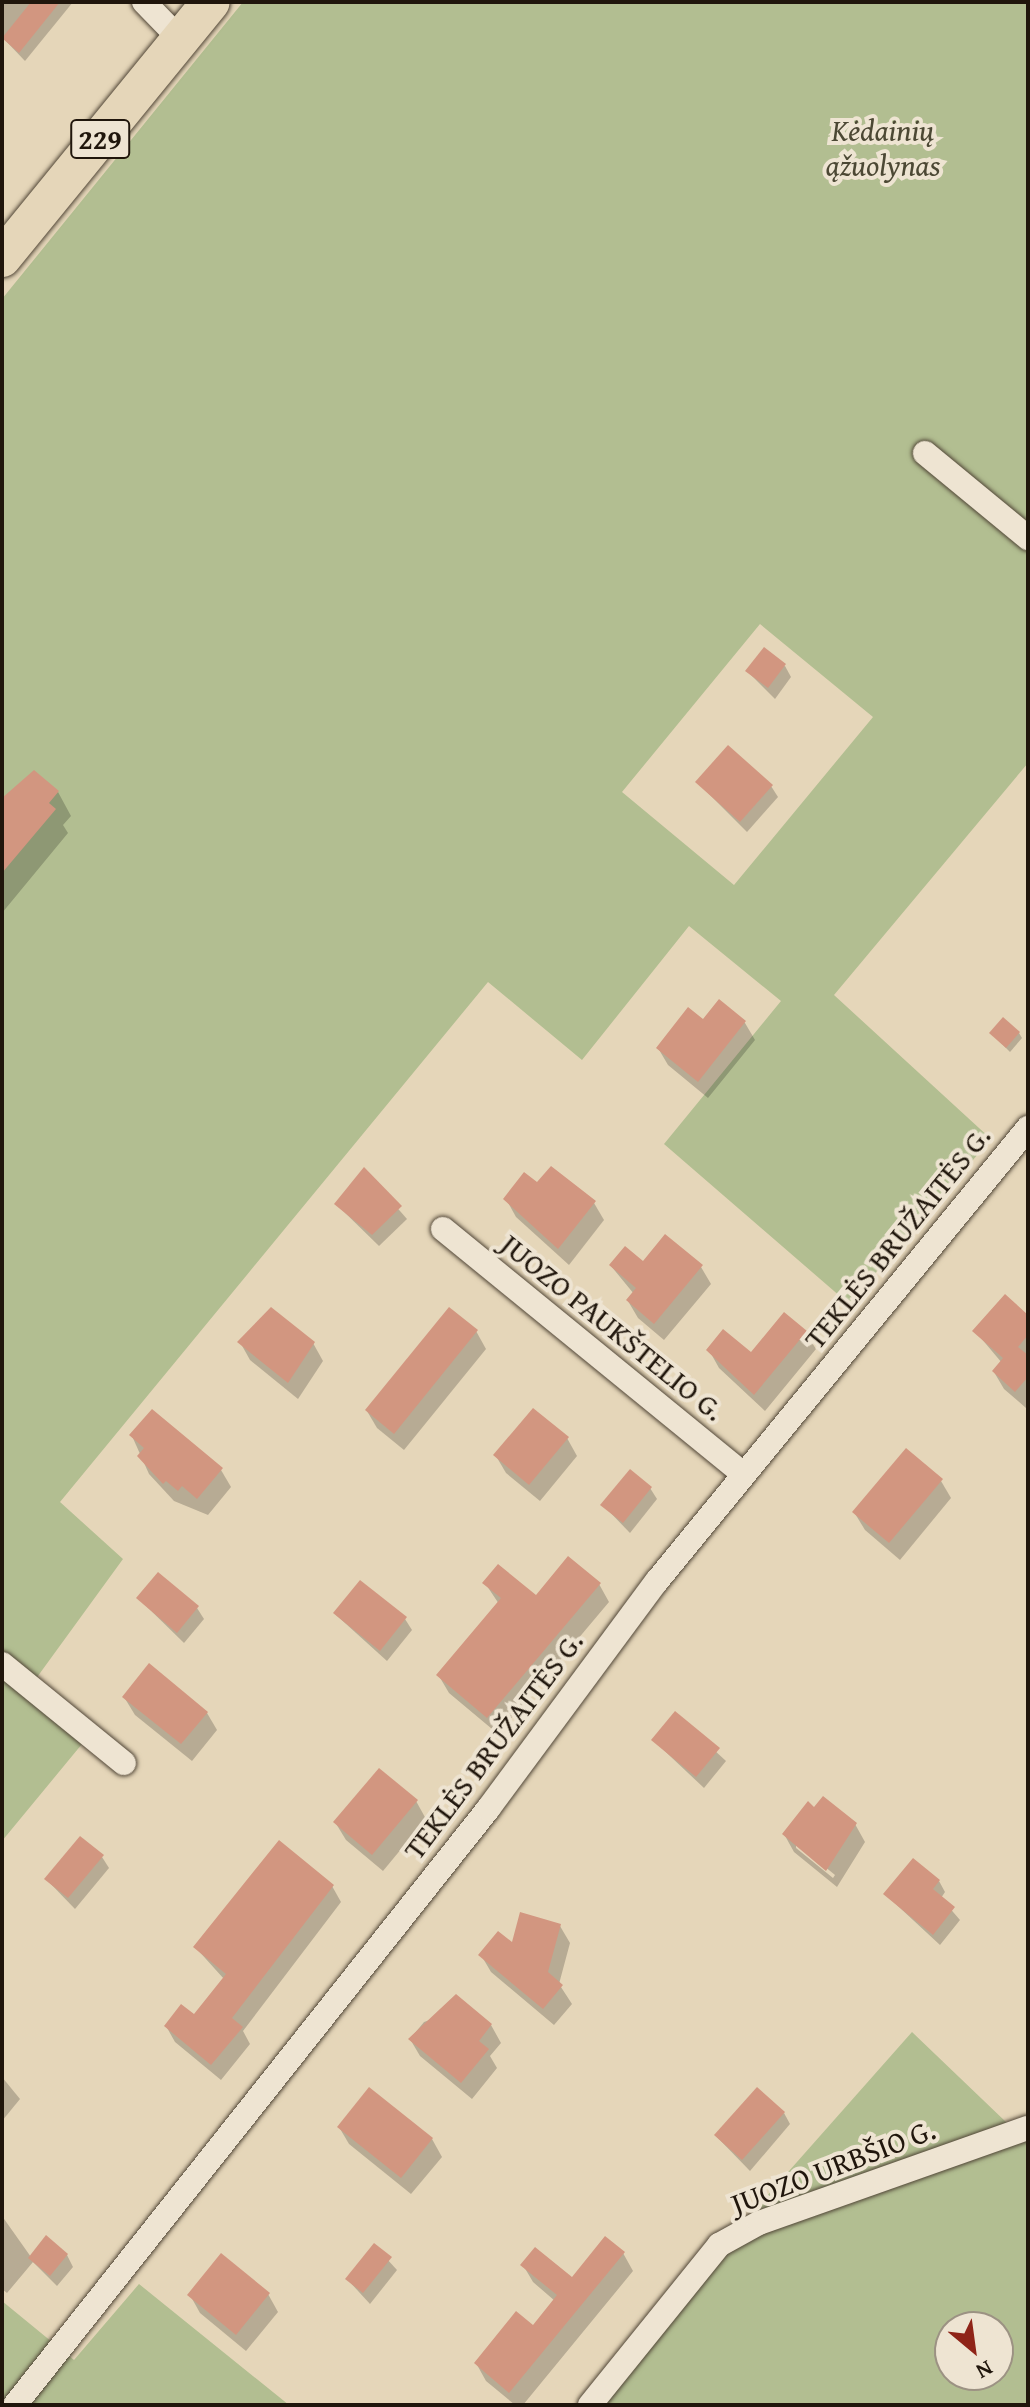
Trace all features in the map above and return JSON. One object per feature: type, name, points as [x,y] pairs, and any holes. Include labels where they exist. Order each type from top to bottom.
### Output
[{"type":"main road","name":"229","points":[[2,258],[211,2]]},
{"type":"street","points":[[144,2],[181,40]]},
{"type":"street","points":[[925,453],[1028,538]]},
{"type":"street","name":"TEKLĖS BRUŽAITĖS G.","points":[[15,2405],[488,1809],[743,1474],[1028,1128]]},
{"type":"street","name":"JUOZO PAUKŠTELIO G.","points":[[443,1229],[743,1474]]},
{"type":"street","points":[[2,1664],[124,1763]]},
{"type":"street","name":"JUOZO URBŠIO G.","points":[[590,2405],[719,2245],[759,2223],[1028,2128]]},
{"type":"green space","name":"Kėdainių ąžuolynas","points":[[243,2],[1028,2],[1028,763],[834,995],[991,1139],[849,1304],[664,1144],[781,1001],[689,926],[582,1060],[488,982],[60,1502],[123,1559],[35,1680],[82,1744],[2,1841],[2,299]],"holes":[[[760,624],[873,717],[734,885],[622,792]]]},
{"type":"green space","points":[[912,2032],[1028,2143],[1028,2405],[582,2405]]},
{"type":"green space","points":[[139,2284],[289,2405],[2,2405],[2,2301],[74,2360]]},
{"type":"building","points":[[31,2],[60,2],[19,53],[2,38]]},
{"type":"building","points":[[764,647],[786,664],[768,688],[745,671]]},
{"type":"building","points":[[728,745],[773,785],[740,822],[695,782]]},
{"type":"building","points":[[34,770],[59,791],[49,803],[56,809],[2,873],[2,798]]},
{"type":"building","points":[[719,999],[746,1021],[698,1082],[656,1048],[688,1007],[703,1019]]},
{"type":"building","points":[[1003,1017],[1020,1032],[1006,1048],[989,1033]]},
{"type":"building","points":[[551,1166],[596,1201],[558,1249],[503,1199],[524,1172],[537,1182]]},
{"type":"building","points":[[364,1167],[402,1206],[372,1235],[334,1204]]},
{"type":"building","points":[[665,1234],[703,1265],[654,1324],[626,1300],[636,1288],[609,1265],[625,1246],[643,1261]]},
{"type":"building","points":[[1005,1294],[1028,1315],[1028,1335],[1018,1347],[1028,1355],[1028,1377],[1015,1392],[992,1371],[1003,1358],[972,1331]]},
{"type":"building","points":[[271,1307],[315,1342],[288,1383],[237,1342]]},
{"type":"building","points":[[449,1307],[478,1330],[394,1434],[365,1410]]},
{"type":"building","points":[[784,1312],[807,1331],[754,1395],[706,1350],[723,1329],[751,1352]]},
{"type":"building","points":[[533,1408],[569,1437],[529,1485],[493,1455]]},
{"type":"building","points":[[152,1409],[223,1468],[197,1499],[182,1486],[178,1491],[166,1481],[163,1484],[137,1456],[144,1448],[129,1435]]},
{"type":"building","points":[[906,1448],[943,1479],[889,1543],[852,1512]]},
{"type":"building","points":[[630,1469],[652,1487],[623,1523],[600,1505]]},
{"type":"building","points":[[568,1556],[601,1583],[487,1718],[436,1675],[501,1598],[482,1583],[498,1564],[536,1595]]},
{"type":"building","points":[[158,1572],[199,1606],[177,1633],[136,1598]]},
{"type":"building","points":[[360,1580],[407,1617],[380,1651],[333,1613]]},
{"type":"building","points":[[149,1663],[208,1712],[181,1744],[122,1697]]},
{"type":"building","points":[[675,1711],[720,1748],[696,1777],[651,1740]]},
{"type":"building","points":[[379,1768],[418,1800],[372,1855],[333,1822]]},
{"type":"building","points":[[823,1796],[857,1823],[826,1871],[782,1834],[808,1801],[814,1807]]},
{"type":"building","points":[[80,1836],[104,1855],[68,1898],[44,1879]]},
{"type":"building","points":[[279,1840],[334,1885],[232,2018],[243,2027],[211,2065],[164,2026],[181,2004],[194,2014],[226,1974],[193,1947]]},
{"type":"building","points":[[913,1858],[940,1880],[933,1889],[955,1907],[933,1935],[883,1894]]},
{"type":"building","points":[[520,1912],[561,1924],[548,1972],[563,1985],[543,2009],[478,1955],[498,1931],[512,1942]]},
{"type":"building","points":[[456,1994],[492,2024],[479,2041],[489,2049],[461,2083],[408,2039]]},
{"type":"building","points":[[369,2087],[433,2138],[401,2178],[337,2127]]},
{"type":"building","points":[[757,2087],[785,2112],[742,2160],[714,2135]]},
{"type":"building","points":[[46,2235],[68,2254],[50,2276],[28,2258]]},
{"type":"building","points":[[605,2236],[625,2252],[509,2393],[474,2363],[516,2311],[533,2325],[557,2295],[520,2265],[535,2247],[572,2277]]},
{"type":"building","points":[[374,2243],[392,2257],[363,2293],[345,2279]]},
{"type":"building","points":[[221,2253],[270,2293],[236,2335],[187,2295]]}]
